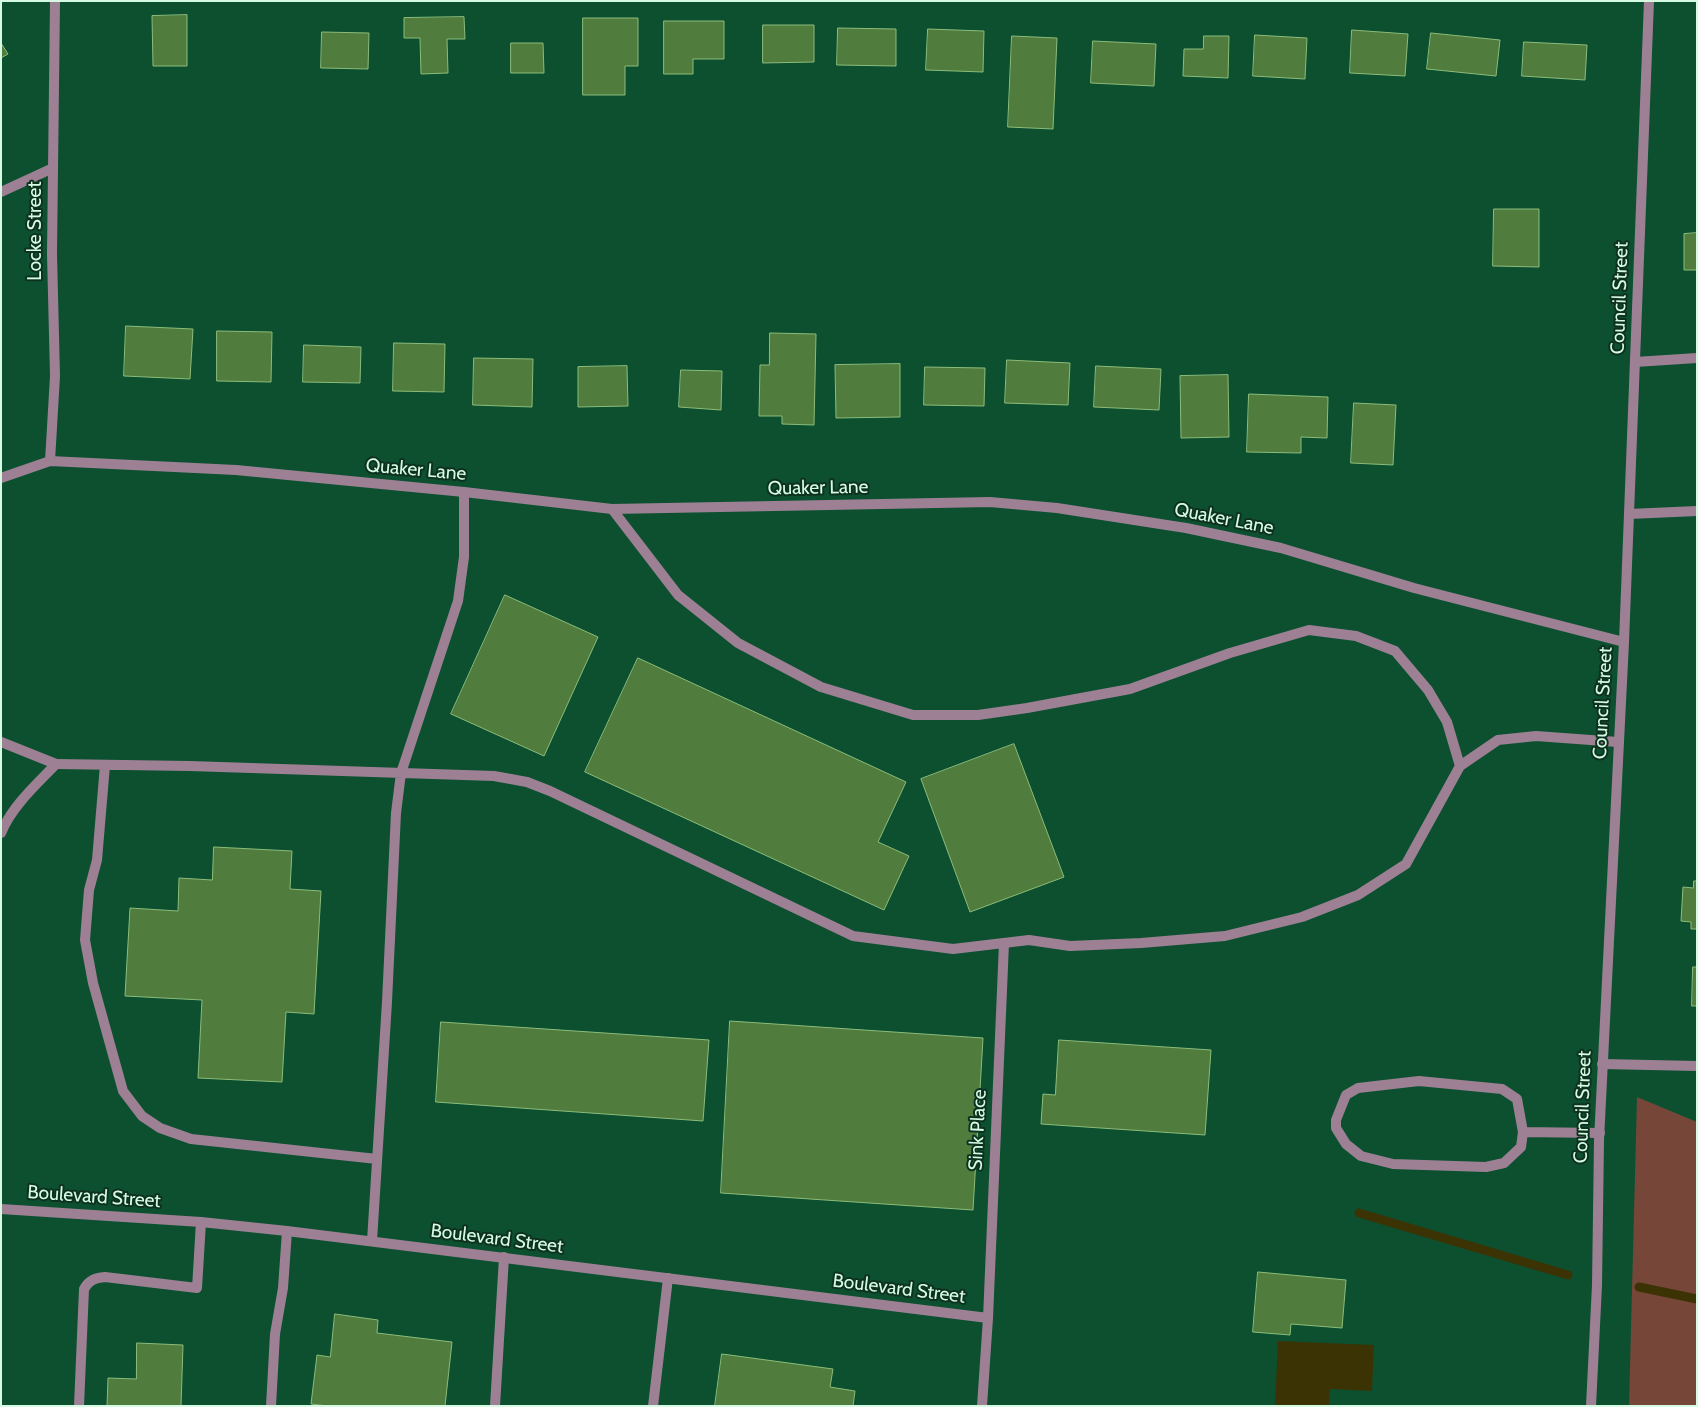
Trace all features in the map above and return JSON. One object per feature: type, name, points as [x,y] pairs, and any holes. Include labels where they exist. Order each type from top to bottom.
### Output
[{"type":"street","name":"Locke Street","points":[[50,461],[55,376],[52,254],[55,1]]},
{"type":"street","name":"Council Street","points":[[1591,1406],[1597,1285],[1602,1064],[1624,642],[1649,1]]},
{"type":"street","points":[[1,192],[53,168]]},
{"type":"street","points":[[1635,362],[1697,358]]},
{"type":"street","name":"Quaker Lane","points":[[1,478],[50,461],[236,470],[464,492],[612,509],[990,502],[1057,508],[1186,528],[1281,548],[1414,588],[1624,642]]},
{"type":"street","points":[[372,1241],[387,1002],[396,814],[401,773],[458,601],[464,558],[464,492]]},
{"type":"street","points":[[612,509],[678,595],[738,643],[821,687],[913,715],[978,715],[1130,689],[1230,653],[1309,630],[1356,636],[1395,651],[1428,690],[1447,722],[1460,766]]},
{"type":"street","points":[[1629,514],[1697,511]]},
{"type":"street","points":[[1,742],[56,764],[494,776],[527,782],[550,791],[853,936],[953,949],[1028,940],[1070,946],[1225,936],[1302,917],[1358,895],[1406,864],[1460,766],[1498,740],[1536,736],[1618,742]]},
{"type":"street","points":[[1,833],[6,822],[23,799],[56,764]]},
{"type":"street","points":[[105,765],[97,860],[89,890],[85,940],[93,983],[124,1091],[142,1116],[160,1128],[190,1139],[377,1159]]},
{"type":"street","name":"Sink Place","points":[[982,1406],[988,1318],[1004,943]]},
{"type":"street","points":[[1602,1064],[1697,1066]]},
{"type":"street","points":[[1419,1081],[1502,1089],[1517,1098],[1523,1132],[1521,1147],[1504,1163],[1486,1168],[1393,1164],[1361,1156],[1346,1144],[1336,1128],[1336,1120],[1346,1095],[1358,1088],[1419,1081]]},
{"type":"street","points":[[1523,1132],[1600,1133]]},
{"type":"street","name":"Boulevard Street","points":[[1,1209],[201,1222],[287,1231],[988,1318]]},
{"type":"street","points":[[79,1406],[84,1289],[88,1282],[96,1278],[105,1277],[197,1288],[201,1222]]},
{"type":"street","points":[[271,1406],[275,1334],[284,1288],[287,1231]]},
{"type":"street","points":[[495,1406],[504,1257]]},
{"type":"street","points":[[653,1406],[668,1278]]},
{"type":"shaded area","points":[[1637,1097],[1697,1122],[1697,1406],[1629,1406]]},
{"type":"shaded area","points":[[1278,1341],[1374,1345],[1372,1391],[1330,1389],[1329,1406],[1275,1406]]},
{"type":"building","points":[[187,15],[187,66],[153,66],[152,16]]},
{"type":"building","points":[[464,17],[465,39],[447,39],[448,73],[421,74],[420,38],[404,38],[404,18]]},
{"type":"building","points":[[583,18],[638,18],[638,66],[625,66],[625,95],[583,95]]},
{"type":"building","points":[[664,21],[724,21],[724,59],[693,59],[693,74],[664,74]]},
{"type":"building","points":[[763,25],[814,25],[814,62],[763,63]]},
{"type":"building","points":[[838,28],[896,29],[896,66],[837,65]]},
{"type":"building","points":[[928,29],[984,31],[983,72],[926,70]]},
{"type":"building","points":[[1352,30],[1408,34],[1405,76],[1350,73]]},
{"type":"building","points":[[322,32],[369,33],[368,69],[321,68]]},
{"type":"building","points":[[1431,33],[1500,40],[1496,76],[1427,69]]},
{"type":"building","points":[[1255,35],[1307,38],[1305,79],[1253,76]]},
{"type":"building","points":[[1012,36],[1057,38],[1053,129],[1008,127]]},
{"type":"building","points":[[1204,36],[1229,36],[1228,78],[1183,76],[1184,49],[1203,49]]},
{"type":"building","points":[[1093,41],[1156,44],[1154,86],[1091,83]]},
{"type":"building","points":[[1524,42],[1587,45],[1585,80],[1522,76]]},
{"type":"building","points":[[1,43],[8,54],[1,58]]},
{"type":"building","points":[[511,43],[543,43],[544,73],[511,73]]},
{"type":"building","points":[[1494,209],[1539,209],[1539,267],[1493,266]]},
{"type":"building","points":[[1697,233],[1697,270],[1684,270],[1684,234]]},
{"type":"building","points":[[126,326],[193,329],[190,379],[124,376]]},
{"type":"building","points":[[217,331],[272,332],[271,382],[217,381]]},
{"type":"building","points":[[770,333],[816,334],[814,425],[782,424],[782,416],[759,416],[760,365],[769,365]]},
{"type":"building","points":[[394,343],[445,344],[444,392],[393,391]]},
{"type":"building","points":[[304,345],[361,347],[360,383],[303,382]]},
{"type":"building","points":[[474,358],[533,359],[532,407],[473,405]]},
{"type":"building","points":[[1007,360],[1070,363],[1068,405],[1005,403]]},
{"type":"building","points":[[900,364],[900,417],[836,418],[835,365]]},
{"type":"building","points":[[627,366],[628,406],[578,407],[578,367]]},
{"type":"building","points":[[1096,366],[1161,369],[1159,410],[1094,407]]},
{"type":"building","points":[[925,367],[985,368],[984,406],[924,405]]},
{"type":"building","points":[[681,370],[722,371],[721,410],[679,407]]},
{"type":"building","points":[[1228,375],[1229,437],[1181,438],[1180,376]]},
{"type":"building","points":[[1249,394],[1328,397],[1327,438],[1301,437],[1301,453],[1247,452]]},
{"type":"building","points":[[1354,403],[1396,405],[1393,465],[1351,463]]},
{"type":"building","points":[[505,595],[598,637],[544,756],[451,714]]},
{"type":"building","points":[[638,658],[906,782],[878,842],[909,856],[884,910],[585,772]]},
{"type":"building","points":[[1014,744],[1064,877],[970,912],[921,779]]},
{"type":"building","points":[[214,847],[292,851],[290,889],[321,891],[314,1014],[286,1012],[282,1082],[198,1078],[202,1000],[125,996],[130,908],[178,911],[179,878],[212,880]]},
{"type":"building","points":[[1694,881],[1697,881],[1697,929],[1691,929],[1691,922],[1681,921],[1683,887],[1693,888]]},
{"type":"building","points":[[1693,967],[1697,967],[1697,1006],[1692,1006]]},
{"type":"building","points":[[730,1021],[983,1038],[973,1210],[721,1193]]},
{"type":"building","points":[[441,1022],[709,1040],[703,1121],[436,1102]]},
{"type":"building","points":[[1059,1040],[1211,1050],[1205,1135],[1041,1124],[1043,1094],[1055,1095]]},
{"type":"building","points":[[1258,1272],[1346,1280],[1342,1328],[1291,1324],[1290,1335],[1253,1332]]},
{"type":"building","points":[[335,1314],[378,1320],[377,1333],[452,1342],[445,1406],[328,1406],[311,1404],[317,1355],[330,1357]]},
{"type":"building","points":[[137,1343],[183,1345],[181,1406],[107,1406],[108,1378],[136,1379]]},
{"type":"building","points":[[722,1354],[833,1369],[830,1387],[855,1391],[853,1406],[715,1406]]},
{"type":"waterway","points":[[1359,1213],[1568,1275]]},
{"type":"waterway","points":[[1639,1287],[1697,1299]]}]
